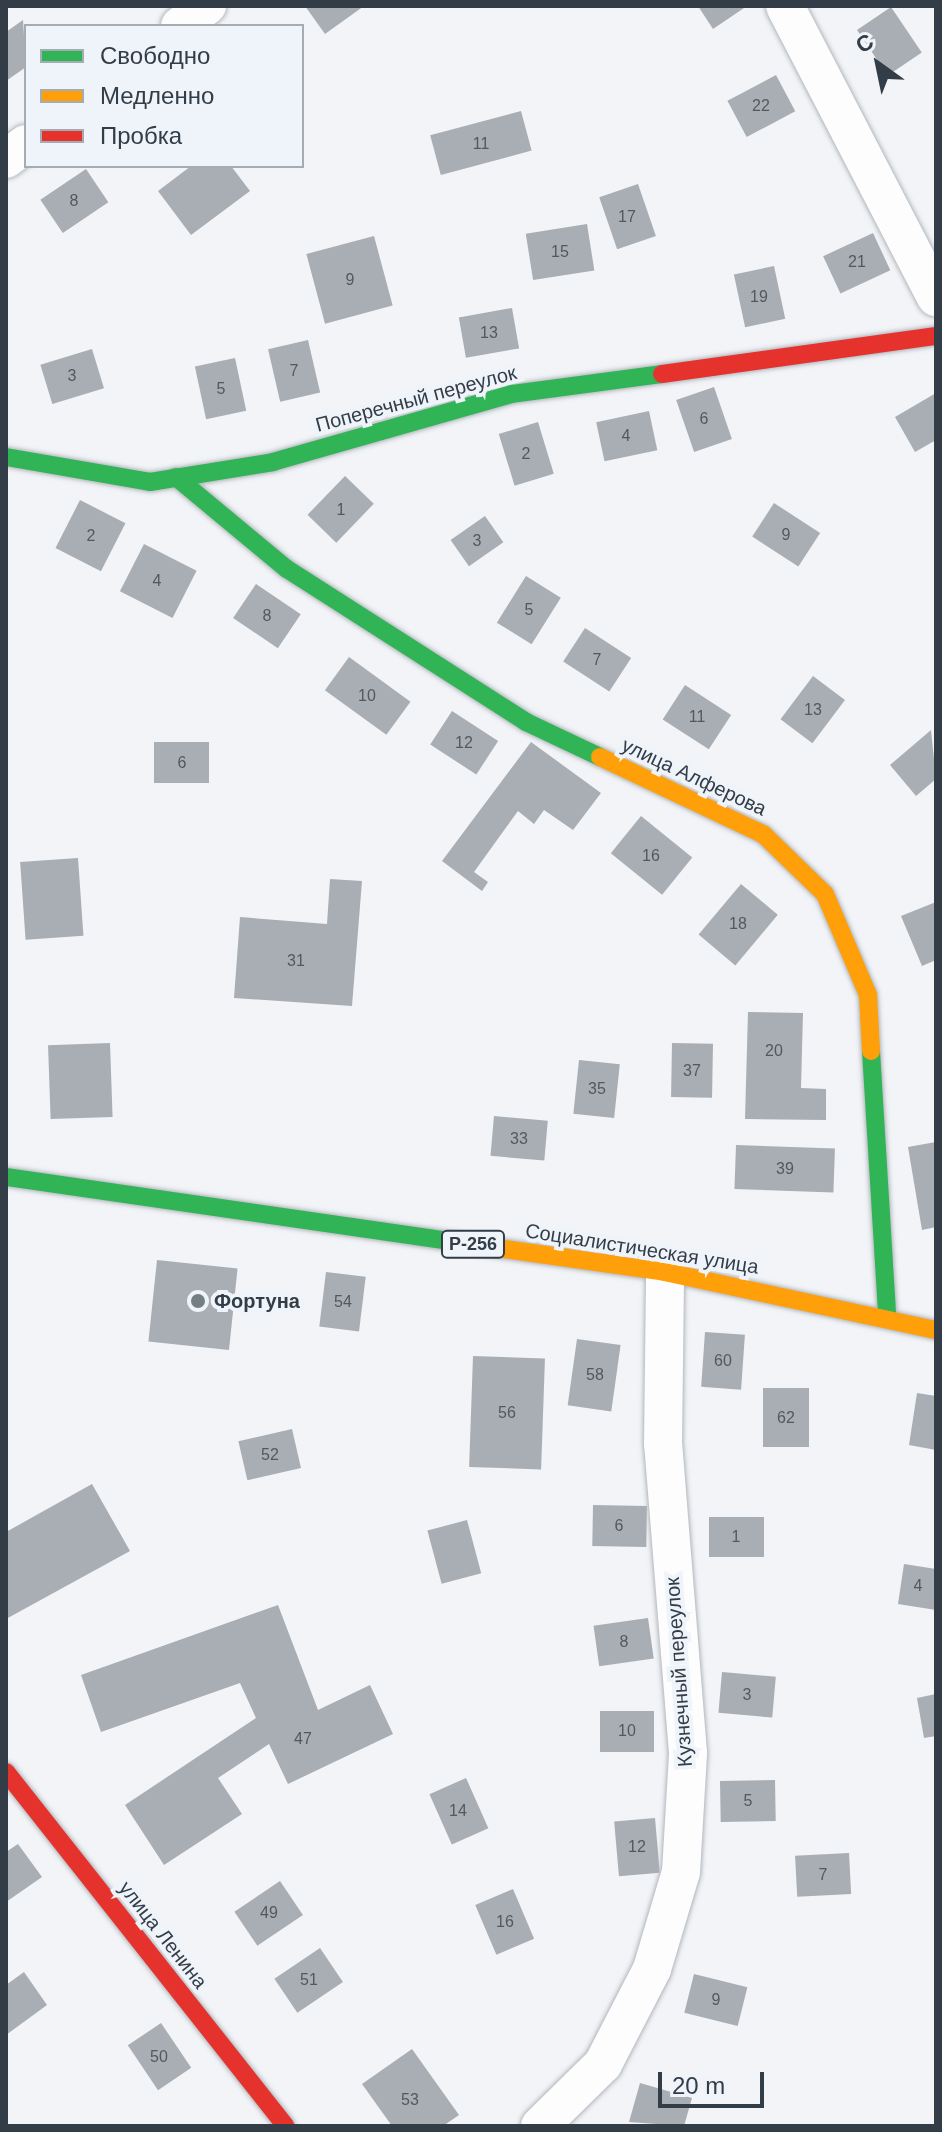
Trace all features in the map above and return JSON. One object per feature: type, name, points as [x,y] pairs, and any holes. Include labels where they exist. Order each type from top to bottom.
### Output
[{"type":"street","points":[[183,24],[207,6]]},
{"type":"street","points":[[793,9],[936,297]]},
{"type":"street","points":[[6,159],[24,146]]},
{"type":"street","name":"Поперечный переулок","points":[[6,457],[150,482],[273,462],[512,394],[936,336]]},
{"type":"street","name":"улица Алферова","points":[[176,477],[287,569],[526,722],[763,834],[825,894],[868,995],[887,1314]]},
{"type":"street","name":"Социалистическая улица","points":[[6,1177],[665,1272],[887,1314],[936,1330]]},
{"type":"street","name":"Кузнечный переулок","points":[[540,2126],[603,2064],[652,1969],[681,1872],[688,1753],[663,1444],[665,1272]]},
{"type":"street","name":"улица Ленина","points":[[6,1772],[286,2126]]},
{"type":"building","points":[[305,6],[364,6],[325,34]]},
{"type":"building","points":[[698,6],[747,6],[713,29]]},
{"type":"building","points":[[891,7],[922,53],[888,76],[857,30]]},
{"type":"building","points":[[23,20],[24,68],[6,81],[6,32]]},
{"type":"building","points":[[776,75],[795,111],[747,137],[727,101]]},
{"type":"building","points":[[521,111],[532,151],[441,175],[430,135]]},
{"type":"building","points":[[188,168],[233,168],[250,191],[191,235],[158,191]]},
{"type":"building","points":[[86,169],[108,202],[63,233],[40,200]]},
{"type":"building","points":[[638,184],[656,236],[617,249],[599,197]]},
{"type":"building","points":[[587,224],[594,270],[533,280],[526,234]]},
{"type":"building","points":[[873,233],[890,270],[840,293],[823,256]]},
{"type":"building","points":[[374,236],[393,306],[325,324],[306,254]]},
{"type":"building","points":[[774,266],[785,319],[745,327],[734,275]]},
{"type":"building","points":[[512,308],[519,348],[466,358],[459,317]]},
{"type":"building","points":[[308,340],[320,393],[280,402],[268,349]]},
{"type":"building","points":[[92,349],[104,388],[52,404],[40,365]]},
{"type":"building","points":[[235,358],[246,411],[206,419],[195,367]]},
{"type":"building","points":[[714,387],[732,439],[694,452],[676,400]]},
{"type":"building","points":[[936,393],[936,440],[915,452],[895,417]]},
{"type":"building","points":[[649,411],[657,450],[604,461],[596,422]]},
{"type":"building","points":[[538,422],[554,474],[515,486],[499,434]]},
{"type":"building","points":[[345,476],[374,504],[336,543],[307,515]]},
{"type":"building","points":[[80,500],[125,523],[101,571],[55,548]]},
{"type":"building","points":[[774,503],[820,533],[798,567],[752,537]]},
{"type":"building","points":[[485,516],[503,542],[469,566],[451,540]]},
{"type":"building","points":[[144,544],[197,571],[173,618],[120,591]]},
{"type":"building","points":[[526,576],[561,598],[532,644],[497,623]]},
{"type":"building","points":[[256,584],[301,614],[278,648],[233,618]]},
{"type":"building","points":[[585,628],[631,658],[609,692],[563,662]]},
{"type":"building","points":[[349,657],[410,702],[386,735],[325,690]]},
{"type":"building","points":[[813,676],[845,700],[812,743],[781,719]]},
{"type":"building","points":[[685,685],[731,715],[709,749],[663,719]]},
{"type":"building","points":[[452,711],[498,741],[476,775],[430,745]]},
{"type":"building","points":[[931,730],[936,779],[916,796],[890,765]]},
{"type":"building","points":[[154,742],[209,742],[209,783],[154,783]]},
{"type":"building","points":[[531,742],[601,793],[573,830],[544,810],[534,824],[518,811],[474,872],[488,882],[482,891],[442,861]]},
{"type":"building","points":[[641,816],[692,858],[662,895],[611,853]]},
{"type":"building","points":[[78,858],[83,936],[26,940],[20,862]]},
{"type":"building","points":[[330,879],[362,881],[352,1006],[234,998],[240,917],[327,924]]},
{"type":"building","points":[[741,884],[778,915],[735,965],[699,935]]},
{"type":"building","points":[[936,902],[936,960],[922,966],[901,916]]},
{"type":"building","points":[[748,1012],[803,1013],[801,1088],[826,1089],[826,1120],[745,1119]]},
{"type":"building","points":[[110,1043],[113,1117],[51,1119],[48,1045]]},
{"type":"building","points":[[672,1043],[713,1044],[712,1098],[671,1097]]},
{"type":"building","points":[[579,1060],[620,1064],[614,1118],[573,1114]]},
{"type":"building","points":[[494,1116],[548,1121],[544,1161],[491,1156]]},
{"type":"building","points":[[936,1142],[936,1227],[922,1230],[908,1147]]},
{"type":"building","points":[[736,1145],[835,1148],[833,1192],[734,1189]]},
{"type":"building","points":[[157,1260],[238,1268],[229,1350],[148,1342]]},
{"type":"building","points":[[326,1272],[366,1277],[359,1331],[319,1327]]},
{"type":"building","points":[[705,1332],[745,1335],[741,1390],[701,1387]]},
{"type":"building","points":[[577,1339],[621,1345],[611,1411],[568,1405]]},
{"type":"building","points":[[473,1356],[545,1359],[541,1469],[469,1467]]},
{"type":"building","points":[[763,1388],[809,1388],[809,1447],[763,1447]]},
{"type":"building","points":[[917,1393],[936,1396],[936,1450],[909,1445]]},
{"type":"building","points":[[292,1429],[301,1468],[247,1480],[238,1441]]},
{"type":"building","points":[[92,1484],[130,1551],[6,1619],[6,1532]]},
{"type":"building","points":[[593,1505],[647,1506],[646,1547],[592,1546]]},
{"type":"building","points":[[709,1517],[764,1517],[764,1557],[709,1557]]},
{"type":"building","points":[[467,1520],[481,1573],[442,1584],[427,1531]]},
{"type":"building","points":[[904,1564],[936,1569],[936,1610],[898,1604]]},
{"type":"building","points":[[278,1605],[318,1710],[370,1685],[393,1734],[288,1784],[269,1744],[218,1778],[242,1814],[164,1865],[125,1805],[256,1718],[240,1683],[101,1732],[81,1675]]},
{"type":"building","points":[[648,1618],[654,1659],[599,1666],[594,1626]]},
{"type":"building","points":[[722,1672],[776,1677],[772,1718],[718,1713]]},
{"type":"building","points":[[936,1694],[936,1736],[924,1738],[917,1698]]},
{"type":"building","points":[[600,1711],[654,1711],[654,1752],[600,1752]]},
{"type":"building","points":[[466,1778],[488,1828],[452,1845],[429,1794]]},
{"type":"building","points":[[775,1780],[776,1821],[721,1822],[720,1781]]},
{"type":"building","points":[[655,1818],[660,1873],[619,1876],[614,1822]]},
{"type":"building","points":[[18,1844],[42,1877],[6,1902],[6,1852]]},
{"type":"building","points":[[849,1853],[851,1894],[797,1897],[795,1856]]},
{"type":"building","points":[[280,1881],[303,1915],[257,1946],[234,1912]]},
{"type":"building","points":[[513,1889],[534,1939],[496,1955],[475,1905]]},
{"type":"building","points":[[320,1948],[343,1982],[297,2013],[274,1979]]},
{"type":"building","points":[[24,1972],[47,2005],[6,2035],[6,1985]]},
{"type":"building","points":[[694,1974],[747,1987],[738,2026],[684,2013]]},
{"type":"building","points":[[161,2023],[191,2068],[158,2090],[128,2045]]},
{"type":"building","points":[[412,2049],[459,2115],[443,2126],[392,2126],[362,2084]]},
{"type":"building","points":[[640,2083],[692,2098],[684,2126],[629,2122]]},
{"type":"traffic: fast","points":[[6,457],[150,482],[273,462],[512,394],[662,374]]},
{"type":"traffic: fast","points":[[176,477],[287,569],[526,722],[600,757]]},
{"type":"traffic: fast","points":[[871,1051],[887,1314]]},
{"type":"traffic: fast","points":[[6,1177],[469,1244]]},
{"type":"traffic: slow","points":[[600,757],[763,834],[825,894],[868,995],[871,1051]]},
{"type":"traffic: slow","points":[[469,1244],[665,1272],[936,1330]]},
{"type":"traffic: jam","points":[[662,374],[936,336]]},
{"type":"traffic: jam","points":[[6,1772],[286,2126]]},
{"type":"place","name":"Фортуна","points":[[198,1301]]}]
